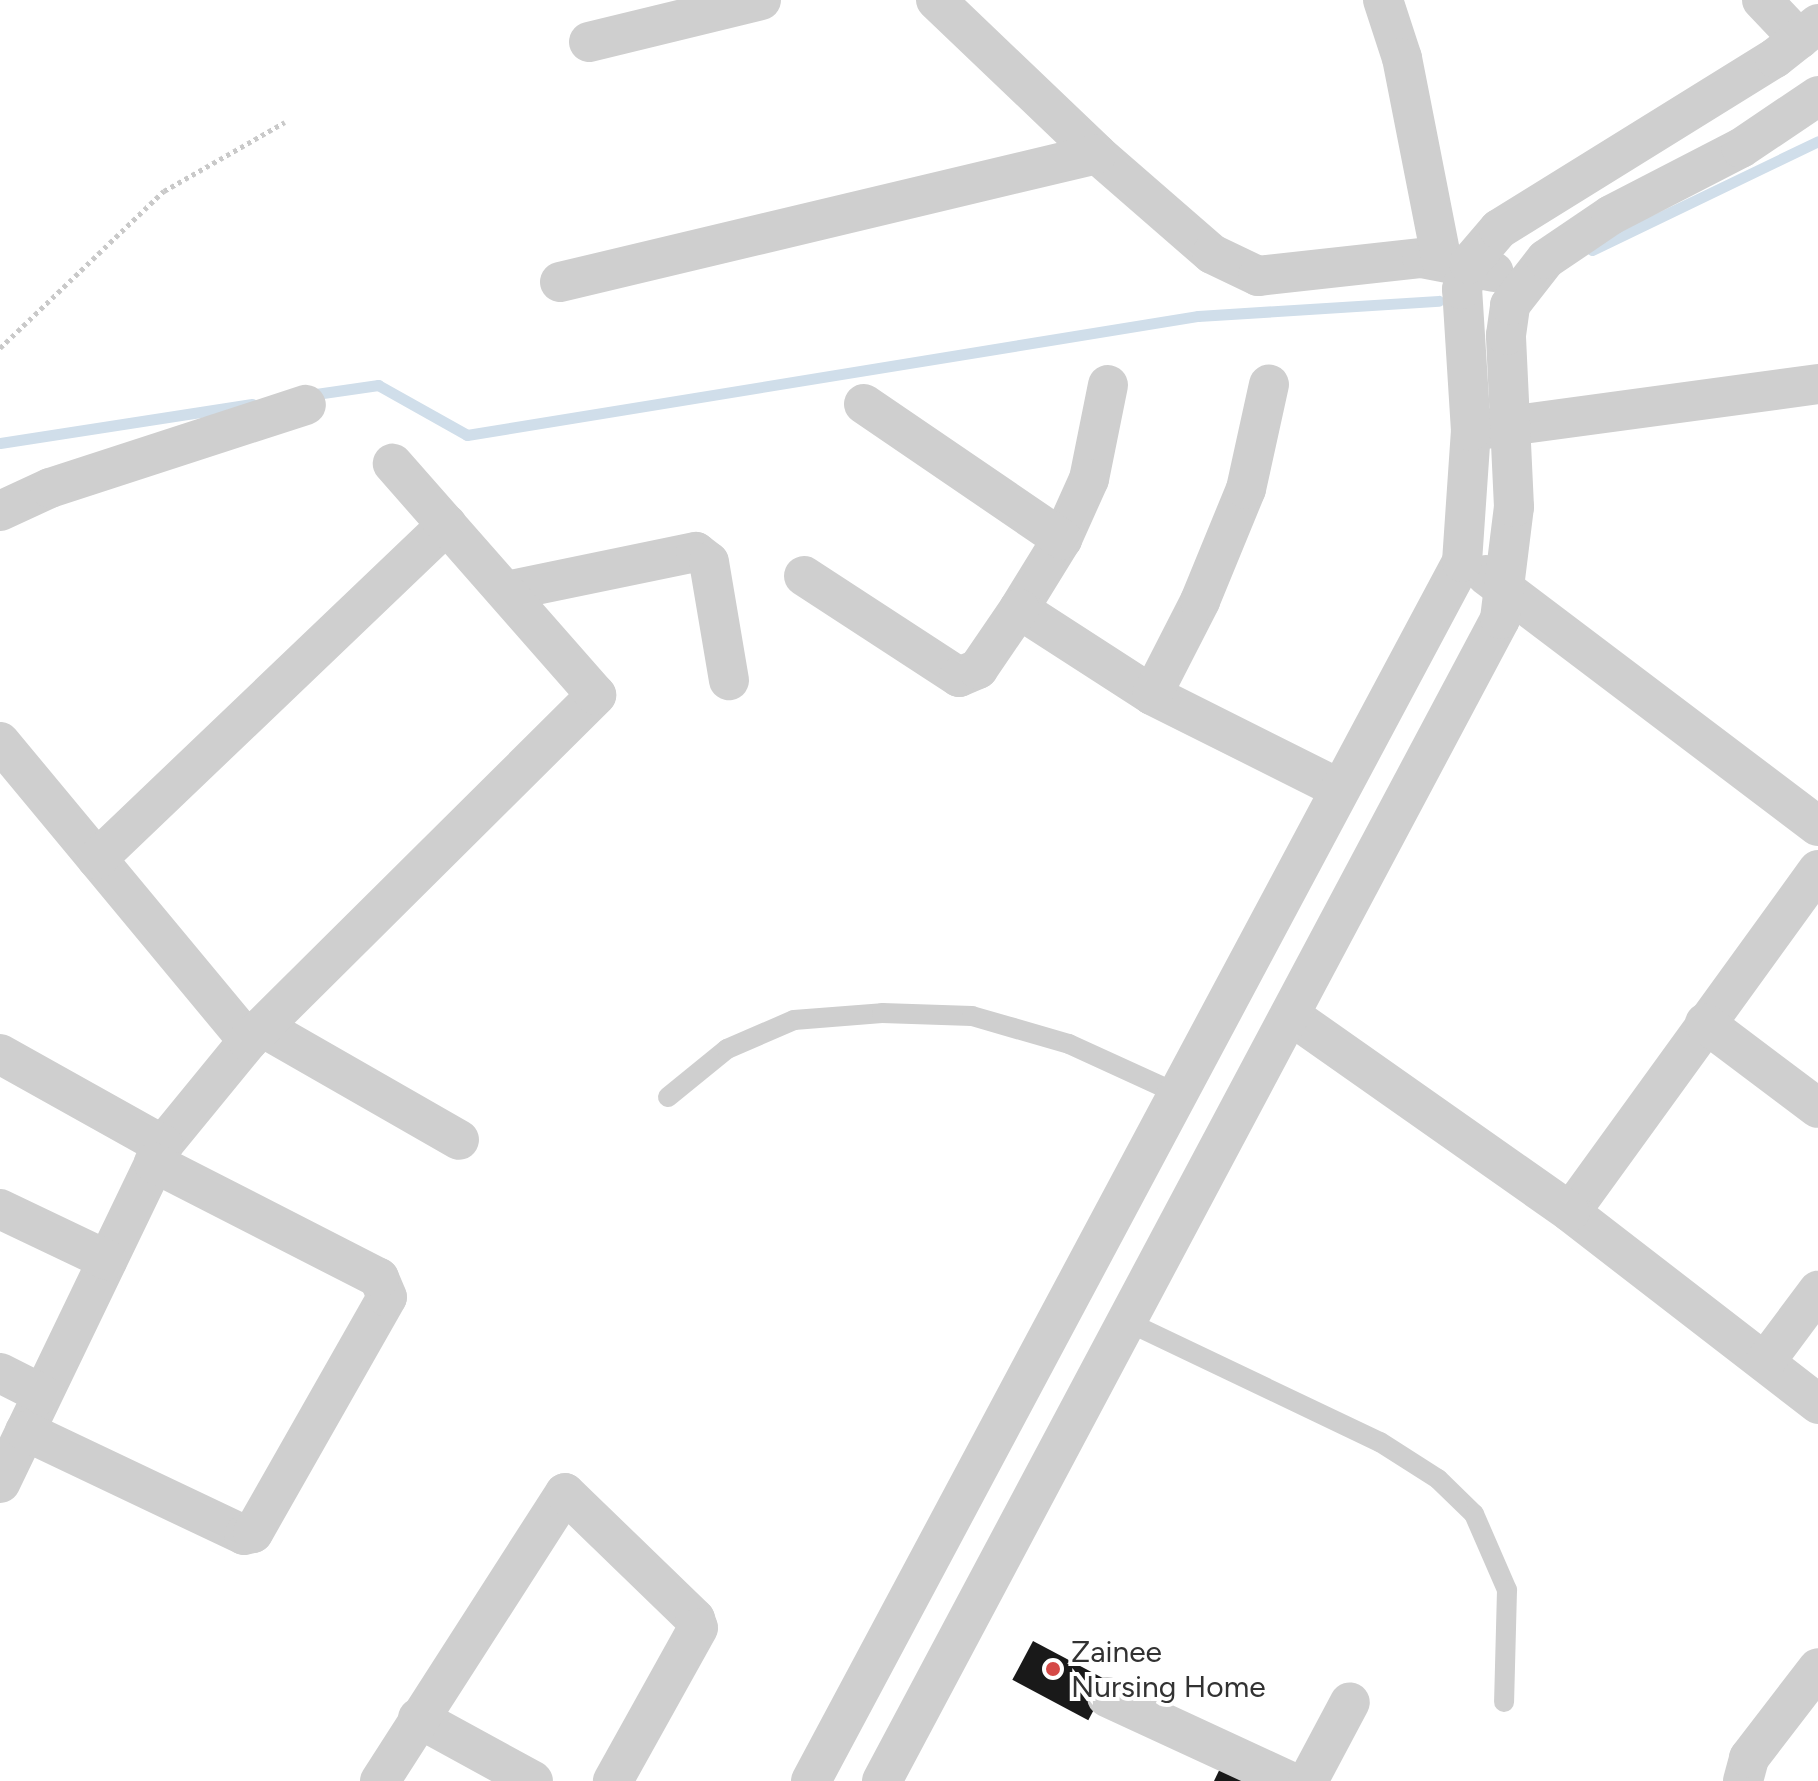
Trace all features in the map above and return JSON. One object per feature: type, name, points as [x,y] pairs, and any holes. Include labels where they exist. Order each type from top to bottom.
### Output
[{"type":"street","points":[[589,42],[761,0]]},
{"type":"street","points":[[936,0],[1097,154],[1212,254],[1258,276],[1422,258],[1455,263],[1524,282]]},
{"type":"street","points":[[811,1781],[1462,562],[1471,431],[1462,289],[1402,58],[1383,0]]},
{"type":"street","points":[[1455,263],[1499,229],[1809,32],[1762,0]]},
{"type":"street","points":[[882,1781],[1481,663],[1507,586],[1514,425],[1506,335],[1510,305],[1524,282],[1546,259],[1611,215],[1741,148],[1818,96]]},
{"type":"street","points":[[560,282],[1097,154]]},
{"type":"street","points":[[1152,695],[1200,601],[1241,501],[1269,384]]},
{"type":"street","points":[[1471,431],[1818,384]]},
{"type":"street","points":[[804,576],[959,677],[978,669],[1062,539],[1089,479],[1108,385]]},
{"type":"street","points":[[864,404],[1062,539]]},
{"type":"street","points":[[0,511],[50,488],[306,405]]},
{"type":"street","points":[[0,1483],[158,1154],[255,1034],[593,701],[592,687],[393,464]]},
{"type":"street","points":[[97,859],[447,524]]},
{"type":"street","points":[[507,591],[696,552],[709,562],[729,680]]},
{"type":"street","points":[[1462,562],[1507,586],[1818,826]]},
{"type":"street","points":[[1019,609],[1152,695],[1340,789]]},
{"type":"street","points":[[0,742],[97,859],[255,1034],[459,1140]]},
{"type":"street","points":[[1570,1212],[1818,870]]},
{"type":"street","points":[[1290,1015],[1570,1212],[1818,1404]]},
{"type":"street","points":[[1705,1023],[1818,1108]]},
{"type":"street","points":[[0,1054],[158,1154],[379,1278],[387,1297],[253,1533],[244,1535],[25,1431]]},
{"type":"street","points":[[0,1209],[107,1260]]},
{"type":"street","points":[[1765,1362],[1818,1291]]},
{"type":"street","points":[[0,1373],[42,1394]]},
{"type":"street","points":[[380,1781],[565,1493],[673,1597],[698,1628],[613,1781]]},
{"type":"street","points":[[1743,1781],[1749,1758],[1818,1668]]},
{"type":"street","points":[[1107,1697],[1289,1781]]},
{"type":"street","points":[[1308,1781],[1350,1702]]},
{"type":"street","points":[[418,1718],[533,1781]]},
{"type":"lane","points":[[668,1097],[727,1049],[794,1020],[882,1013],[972,1016],[1069,1044],[1178,1094]]},
{"type":"lane","points":[[1128,1322],[1380,1442],[1438,1479],[1474,1514],[1507,1590],[1504,1702]]},
{"type":"path","points":[[0,348],[164,191],[285,122]]},
{"type":"building","points":[[1033,1641],[1109,1681],[1088,1720],[1012,1680]]},
{"type":"building","points":[[1226,1756],[1275,1781],[1214,1781]]},
{"type":"waterway","points":[[1592,250],[1818,141]]},
{"type":"waterway","points":[[309,395],[378,385],[467,435],[1198,316],[1439,301]]},
{"type":"waterway","points":[[0,443],[252,404]]},
{"type":"place","name":"Zainee Nursing Home","points":[[1053,1669]]}]
